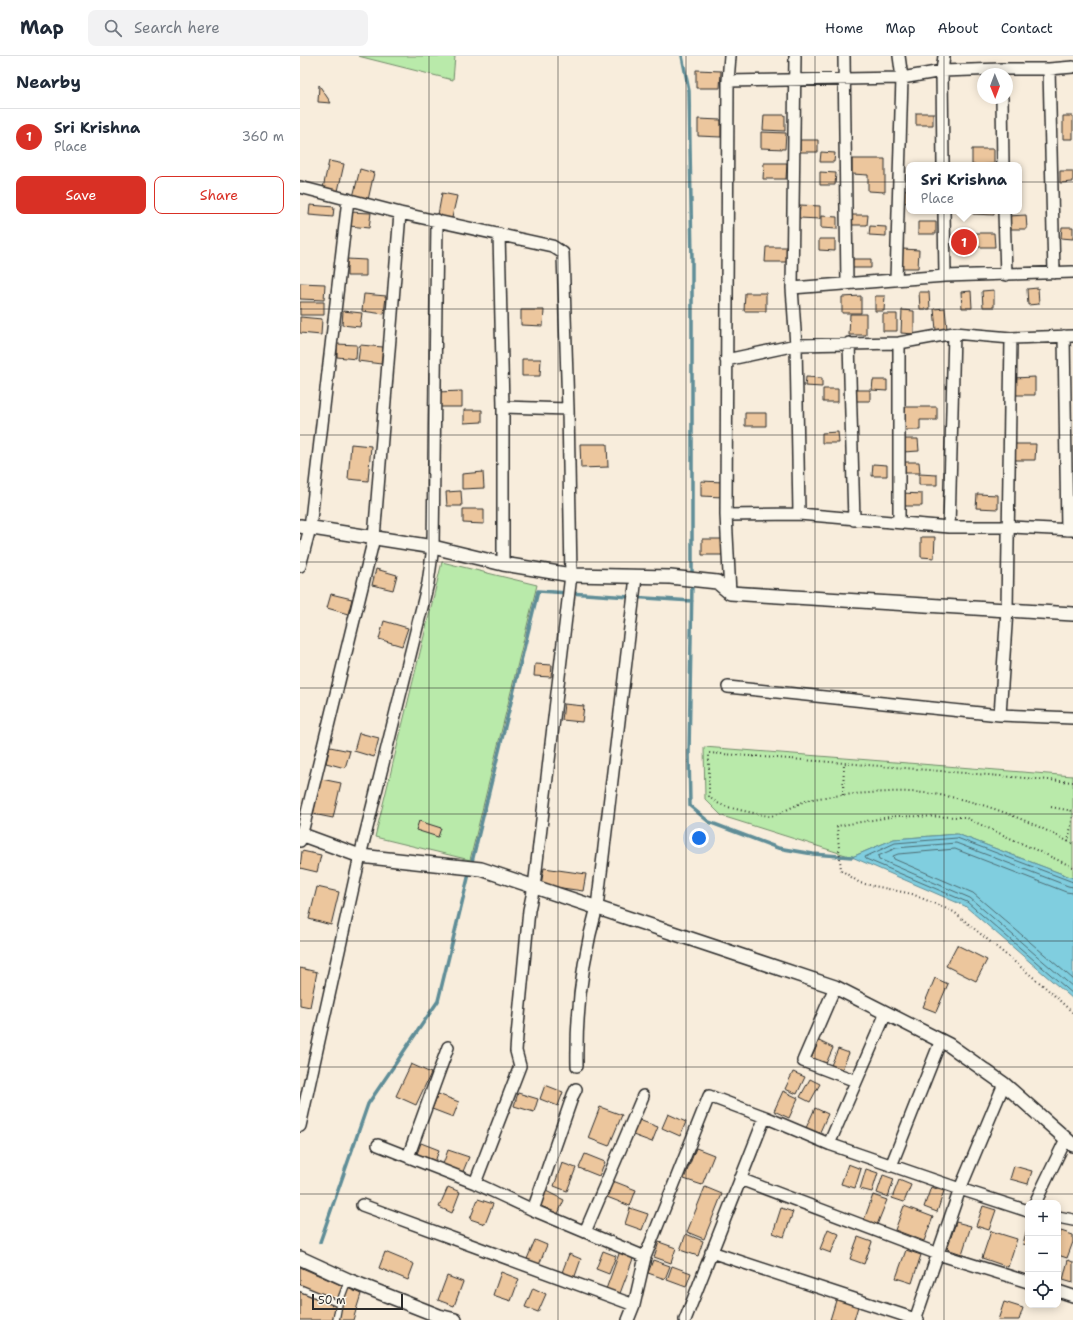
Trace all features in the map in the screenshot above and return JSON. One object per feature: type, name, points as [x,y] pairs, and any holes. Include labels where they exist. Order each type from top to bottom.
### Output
[{"type":"street","points":[[730,56],[728,81],[726,360],[726,515],[730,593]]},
{"type":"street","points":[[795,56],[792,288],[796,345],[799,514]]},
{"type":"street","points":[[844,56],[847,284]]},
{"type":"street","points":[[896,280],[902,78],[899,56]]},
{"type":"street","points":[[943,162],[942,72],[944,56]]},
{"type":"street","points":[[1013,70],[1073,67]]},
{"type":"street","points":[[1049,69],[1054,273]]},
{"type":"street","points":[[728,81],[902,78],[942,72],[977,71]]},
{"type":"street","points":[[1002,104],[1003,162]]},
{"type":"street","points":[[300,187],[400,213],[552,246],[563,253],[571,575],[534,887],[529,910],[516,1036],[516,1052],[520,1066],[475,1182]]},
{"type":"street","points":[[300,566],[348,199]]},
{"type":"street","points":[[400,213],[374,538],[301,836],[360,856],[481,869],[835,987],[949,1044],[1004,1084],[1069,1142],[1037,1200]]},
{"type":"street","points":[[944,214],[945,276]]},
{"type":"street","points":[[1004,214],[1006,275]]},
{"type":"street","points":[[300,1126],[360,856],[428,583],[433,547],[437,220]]},
{"type":"street","points":[[499,234],[503,407],[503,564]]},
{"type":"street","points":[[792,288],[945,276],[1073,272]]},
{"type":"street","points":[[726,360],[796,345],[899,343],[954,333],[1011,338],[1069,336],[1070,530],[1009,527],[949,527],[899,522],[854,520],[799,514],[726,515]]},
{"type":"street","points":[[949,527],[954,333]]},
{"type":"street","points":[[1000,715],[1007,610],[1011,338]]},
{"type":"street","points":[[849,343],[854,520]]},
{"type":"street","points":[[899,343],[899,522]]},
{"type":"street","points":[[503,407],[568,409]]},
{"type":"street","points":[[305,527],[433,547],[503,564],[571,575],[670,577],[717,582],[730,593],[1073,614]]},
{"type":"street","points":[[577,1066],[576,1036],[579,993],[597,907],[636,577]]},
{"type":"street","points":[[728,687],[1000,715],[1073,718]]},
{"type":"street","points":[[835,987],[803,1061],[856,1081]]},
{"type":"street","points":[[829,1144],[886,1013]]},
{"type":"street","points":[[891,1166],[941,1040]]},
{"type":"street","points":[[408,1157],[448,1047]]},
{"type":"street","points":[[711,1252],[916,1320],[960,1189],[1004,1084]]},
{"type":"street","points":[[533,1210],[576,1089]]},
{"type":"street","points":[[585,1232],[643,1096]]},
{"type":"street","points":[[628,1320],[634,1305],[645,1257],[709,1096],[765,1117],[829,1144],[1025,1210]]},
{"type":"street","points":[[685,1320],[765,1117]]},
{"type":"street","points":[[378,1146],[475,1182],[533,1210],[645,1257]]},
{"type":"street","points":[[740,1179],[938,1254],[1025,1281]]},
{"type":"street","points":[[362,1205],[634,1305]]},
{"type":"street","points":[[1061,1218],[1073,1220]]},
{"type":"street","points":[[300,1258],[348,1280],[439,1316],[454,1320]]},
{"type":"street","points":[[1061,1292],[1073,1296]]},
{"type":"lane","points":[[336,1320],[339,1304],[348,1280]]},
{"type":"lane","points":[[300,1288],[339,1304]]},
{"type":"path","points":[[1073,782],[709,753],[709,797],[723,806],[770,816],[807,800],[890,792],[939,794],[982,805],[1043,828],[1073,844]]},
{"type":"path","points":[[843,796],[844,763]]},
{"type":"path","points":[[1051,807],[1073,811]]},
{"type":"path","points":[[1073,867],[964,817],[896,816],[837,826],[841,870],[860,883],[912,894],[954,912],[1045,987],[1073,1013]]},
{"type":"path","points":[[1068,842],[1073,817]]},
{"type":"green space","points":[[358,56],[455,56],[453,80]]},
{"type":"green space","points":[[442,562],[537,585],[470,860],[375,837]]},
{"type":"green space","points":[[704,747],[1073,776],[1073,878],[957,834],[894,839],[852,857],[722,816],[705,799]]},
{"type":"water","points":[[957,834],[1073,878],[1073,999],[965,906],[852,857],[894,839]]},
{"type":"building","points":[[696,70],[721,71],[720,88],[696,88]]},
{"type":"building","points":[[319,85],[331,103],[318,102]]},
{"type":"building","points":[[916,113],[933,113],[933,125],[916,125]]},
{"type":"building","points":[[764,115],[785,115],[785,131],[763,130]]},
{"type":"building","points":[[1063,116],[1073,116],[1073,139],[1063,139]]},
{"type":"building","points":[[698,119],[721,120],[721,137],[698,136]]},
{"type":"building","points":[[761,132],[786,133],[785,149],[761,148]]},
{"type":"building","points":[[800,140],[818,140],[818,152],[800,152]]},
{"type":"building","points":[[972,149],[994,149],[994,162],[972,162]]},
{"type":"building","points":[[821,152],[835,153],[834,162],[820,162]]},
{"type":"building","points":[[852,159],[885,159],[885,192],[868,191],[868,175],[852,174]]},
{"type":"building","points":[[329,161],[344,164],[338,191],[323,188]]},
{"type":"building","points":[[764,163],[787,163],[786,179],[763,179]]},
{"type":"building","points":[[360,169],[374,173],[368,200],[353,197]]},
{"type":"building","points":[[1060,171],[1073,171],[1073,182],[1060,183]]},
{"type":"building","points":[[820,172],[836,173],[835,185],[820,185]]},
{"type":"building","points":[[899,189],[906,190],[906,203],[899,202]]},
{"type":"building","points":[[442,193],[457,196],[451,222],[437,220]]},
{"type":"building","points":[[310,205],[334,207],[333,217],[309,215]]},
{"type":"building","points":[[800,205],[820,206],[820,219],[799,218]]},
{"type":"building","points":[[350,212],[371,213],[369,228],[349,226]]},
{"type":"building","points":[[973,214],[994,214],[994,215]]},
{"type":"building","points":[[852,215],[868,215],[867,225],[852,225]]},
{"type":"building","points":[[1026,215],[1027,229],[1009,229],[1008,216]]},
{"type":"building","points":[[821,216],[837,217],[837,229],[821,228]]},
{"type":"building","points":[[918,222],[936,222],[936,234],[918,234]]},
{"type":"building","points":[[870,226],[886,227],[886,236],[869,235]]},
{"type":"building","points":[[1062,227],[1073,227],[1073,239],[1061,238]]},
{"type":"building","points":[[974,233],[994,233],[995,247],[975,247]]},
{"type":"building","points":[[958,236],[971,236],[971,248],[957,248]]},
{"type":"building","points":[[819,239],[835,239],[835,251],[819,250]]},
{"type":"building","points":[[766,247],[788,247],[787,262],[765,262]]},
{"type":"building","points":[[903,249],[919,250],[918,268],[902,268]]},
{"type":"building","points":[[347,259],[366,260],[366,276],[347,276]]},
{"type":"building","points":[[853,259],[871,259],[871,268],[852,268]]},
{"type":"building","points":[[300,283],[325,284],[324,300],[300,299]]},
{"type":"building","points":[[1038,288],[1039,304],[1028,305],[1027,289]]},
{"type":"building","points":[[994,290],[994,307],[983,307],[982,291]]},
{"type":"building","points":[[971,291],[972,308],[962,308],[961,292]]},
{"type":"building","points":[[919,292],[929,292],[930,309],[920,309]]},
{"type":"building","points":[[745,293],[766,293],[766,311],[744,311]]},
{"type":"building","points":[[364,294],[386,296],[384,314],[362,311]]},
{"type":"building","points":[[861,296],[861,313],[842,313],[842,297]]},
{"type":"building","points":[[875,296],[885,296],[884,311],[875,311]]},
{"type":"building","points":[[300,302],[324,302],[324,315],[300,315]]},
{"type":"building","points":[[945,308],[947,329],[936,330],[934,309]]},
{"type":"building","points":[[521,310],[544,310],[543,326],[521,325]]},
{"type":"building","points":[[902,310],[914,311],[914,334],[901,333]]},
{"type":"building","points":[[343,311],[362,313],[360,327],[342,325]]},
{"type":"building","points":[[850,314],[866,314],[866,335],[849,335]]},
{"type":"building","points":[[883,314],[897,314],[897,331],[883,331]]},
{"type":"building","points":[[300,317],[322,319],[321,335],[300,333]]},
{"type":"building","points":[[337,344],[357,345],[356,359],[337,357]]},
{"type":"building","points":[[360,345],[383,347],[381,364],[358,361]]},
{"type":"building","points":[[522,359],[541,359],[540,376],[522,376]]},
{"type":"building","points":[[806,377],[822,378],[822,387],[805,386]]},
{"type":"building","points":[[1035,377],[1035,395],[1013,395],[1013,378]]},
{"type":"building","points":[[873,380],[887,380],[887,391],[872,390]]},
{"type":"building","points":[[823,389],[838,389],[838,402],[823,402]]},
{"type":"building","points":[[854,390],[870,390],[870,401],[854,401]]},
{"type":"building","points":[[462,391],[462,407],[437,407],[437,392]]},
{"type":"building","points":[[904,407],[937,407],[937,420],[920,420],[920,430],[905,430]]},
{"type":"building","points":[[464,410],[482,410],[482,422],[464,423]]},
{"type":"building","points":[[745,413],[766,413],[766,426],[745,426]]},
{"type":"building","points":[[838,432],[839,443],[822,443],[822,433]]},
{"type":"building","points":[[902,439],[918,439],[919,451],[903,452]]},
{"type":"building","points":[[351,444],[371,446],[368,481],[348,479]]},
{"type":"building","points":[[580,444],[607,444],[608,467],[581,468]]},
{"type":"building","points":[[1013,444],[1036,444],[1035,460],[1013,460]]},
{"type":"building","points":[[903,462],[919,462],[920,473],[903,473]]},
{"type":"building","points":[[873,464],[887,465],[887,476],[872,476]]},
{"type":"building","points":[[483,472],[484,488],[462,489],[462,474]]},
{"type":"building","points":[[919,474],[937,475],[937,485],[919,485]]},
{"type":"building","points":[[701,481],[723,482],[723,497],[701,496]]},
{"type":"building","points":[[461,491],[462,506],[447,506],[446,492]]},
{"type":"building","points":[[903,493],[922,494],[922,506],[903,506]]},
{"type":"building","points":[[977,494],[998,495],[998,509],[976,508]]},
{"type":"building","points":[[463,509],[484,509],[484,524],[463,523]]},
{"type":"building","points":[[921,537],[935,537],[934,558],[921,557]]},
{"type":"building","points":[[702,539],[724,539],[724,555],[702,555]]},
{"type":"building","points":[[376,569],[397,575],[393,590],[372,585]]},
{"type":"building","points":[[331,594],[352,599],[348,614],[327,608]]},
{"type":"building","points":[[384,621],[408,628],[402,646],[379,639]]},
{"type":"building","points":[[535,664],[552,665],[551,677],[534,676]]},
{"type":"building","points":[[564,704],[584,706],[582,722],[562,720]]},
{"type":"building","points":[[359,733],[379,738],[374,757],[354,751]]},
{"type":"building","points":[[330,747],[350,751],[345,768],[326,763]]},
{"type":"building","points":[[321,779],[341,783],[333,818],[313,814]]},
{"type":"building","points":[[419,821],[441,828],[438,837],[416,830]]},
{"type":"building","points":[[302,851],[321,855],[317,872],[300,868]]},
{"type":"building","points":[[544,868],[586,874],[583,891],[541,885]]},
{"type":"building","points":[[317,887],[339,892],[331,925],[309,919]]},
{"type":"building","points":[[957,945],[987,960],[976,981],[946,966]]},
{"type":"building","points":[[300,968],[317,972],[310,1007],[300,1005]]},
{"type":"building","points":[[935,978],[948,984],[936,1012],[923,1007]]},
{"type":"building","points":[[819,1041],[833,1048],[824,1068],[810,1061]]},
{"type":"building","points":[[838,1049],[849,1053],[840,1074],[829,1070]]},
{"type":"building","points":[[411,1064],[431,1073],[416,1105],[396,1096]]},
{"type":"building","points":[[793,1072],[805,1077],[797,1094],[785,1089]]},
{"type":"building","points":[[810,1079],[820,1084],[810,1102],[800,1097]]},
{"type":"building","points":[[545,1085],[563,1092],[558,1106],[540,1099]]},
{"type":"building","points":[[783,1091],[798,1098],[789,1118],[774,1111]]},
{"type":"building","points":[[518,1093],[538,1099],[534,1112],[514,1106]]},
{"type":"building","points":[[438,1094],[459,1102],[453,1117],[432,1109]]},
{"type":"building","points":[[600,1107],[622,1115],[609,1146],[588,1138]]},
{"type":"building","points":[[815,1108],[828,1114],[819,1134],[806,1128]]},
{"type":"building","points":[[668,1114],[686,1122],[680,1136],[662,1128]]},
{"type":"building","points":[[639,1120],[658,1127],[652,1142],[633,1135]]},
{"type":"building","points":[[421,1143],[439,1150],[434,1165],[415,1159]]},
{"type":"building","points":[[696,1148],[714,1155],[702,1185],[684,1179]]},
{"type":"building","points":[[448,1150],[469,1157],[462,1174],[442,1167]]},
{"type":"building","points":[[585,1154],[605,1162],[599,1176],[579,1168]]},
{"type":"building","points":[[562,1163],[576,1168],[567,1191],[554,1186]]},
{"type":"building","points":[[848,1164],[861,1169],[855,1188],[841,1184]]},
{"type":"building","points":[[1014,1166],[1032,1171],[1028,1184],[1010,1179]]},
{"type":"building","points":[[866,1169],[878,1173],[872,1192],[860,1189]]},
{"type":"building","points":[[883,1175],[894,1179],[888,1197],[877,1193]]},
{"type":"building","points":[[899,1180],[911,1185],[904,1202],[892,1198]]},
{"type":"building","points":[[613,1181],[636,1190],[630,1206],[607,1197]]},
{"type":"building","points":[[448,1187],[460,1192],[452,1213],[439,1207]]},
{"type":"building","points":[[705,1187],[722,1194],[704,1239],[687,1232]]},
{"type":"building","points":[[931,1187],[944,1191],[937,1212],[924,1207]]},
{"type":"building","points":[[544,1190],[564,1200],[558,1214],[537,1204]]},
{"type":"building","points":[[873,1195],[887,1200],[877,1225],[864,1220]]},
{"type":"building","points":[[478,1199],[493,1204],[485,1224],[470,1219]]},
{"type":"building","points":[[904,1206],[933,1217],[924,1241],[895,1230]]},
{"type":"building","points":[[983,1206],[996,1210],[989,1230],[976,1226]]},
{"type":"building","points":[[630,1208],[648,1214],[642,1230],[625,1224]]},
{"type":"building","points":[[781,1208],[793,1212],[784,1237],[773,1233]]},
{"type":"building","points":[[956,1222],[971,1226],[962,1254],[947,1249]]},
{"type":"building","points":[[828,1229],[839,1234],[831,1253],[820,1249]]},
{"type":"building","points":[[991,1231],[1017,1239],[1008,1267],[982,1258]]},
{"type":"building","points":[[1061,1231],[1073,1235],[1073,1242],[1067,1258],[1061,1256]]},
{"type":"building","points":[[686,1234],[703,1241],[698,1256],[680,1250]]},
{"type":"building","points":[[858,1237],[872,1242],[864,1264],[850,1259]]},
{"type":"building","points":[[535,1240],[547,1245],[539,1265],[527,1259]]},
{"type":"building","points":[[659,1242],[676,1248],[671,1263],[654,1257]]},
{"type":"building","points":[[906,1250],[921,1255],[912,1283],[896,1278]]},
{"type":"building","points":[[603,1251],[616,1256],[609,1274],[596,1269]]},
{"type":"building","points":[[620,1251],[634,1256],[619,1296],[605,1292]]},
{"type":"building","points":[[385,1252],[414,1264],[408,1280],[379,1268]]},
{"type":"building","points":[[569,1254],[581,1259],[574,1279],[561,1275]]},
{"type":"building","points":[[653,1260],[670,1266],[665,1279],[648,1273]]},
{"type":"building","points":[[1068,1260],[1073,1262],[1073,1283],[1063,1280]]},
{"type":"building","points":[[672,1266],[691,1273],[686,1287],[667,1280]]},
{"type":"building","points":[[300,1267],[361,1294],[353,1320],[300,1320]]},
{"type":"building","points":[[501,1272],[519,1279],[511,1301],[493,1295]]},
{"type":"building","points":[[447,1276],[463,1282],[454,1306],[438,1300]]},
{"type":"building","points":[[533,1288],[546,1294],[538,1312],[525,1307]]},
{"type":"building","points":[[837,1297],[859,1303],[854,1320],[830,1320]]},
{"type":"building","points":[[1004,1302],[1023,1308],[1019,1320],[998,1320]]},
{"type":"waterway","points":[[682,56],[689,91],[692,260],[692,576]]},
{"type":"waterway","points":[[692,582],[689,752],[690,806],[709,822],[778,848],[813,854],[852,857]]},
{"type":"waterway","points":[[320,1242],[368,1104],[438,1001],[538,591],[692,601]]},
{"type":"place","name":"Sri Krishna","points":[[964,242]]}]
